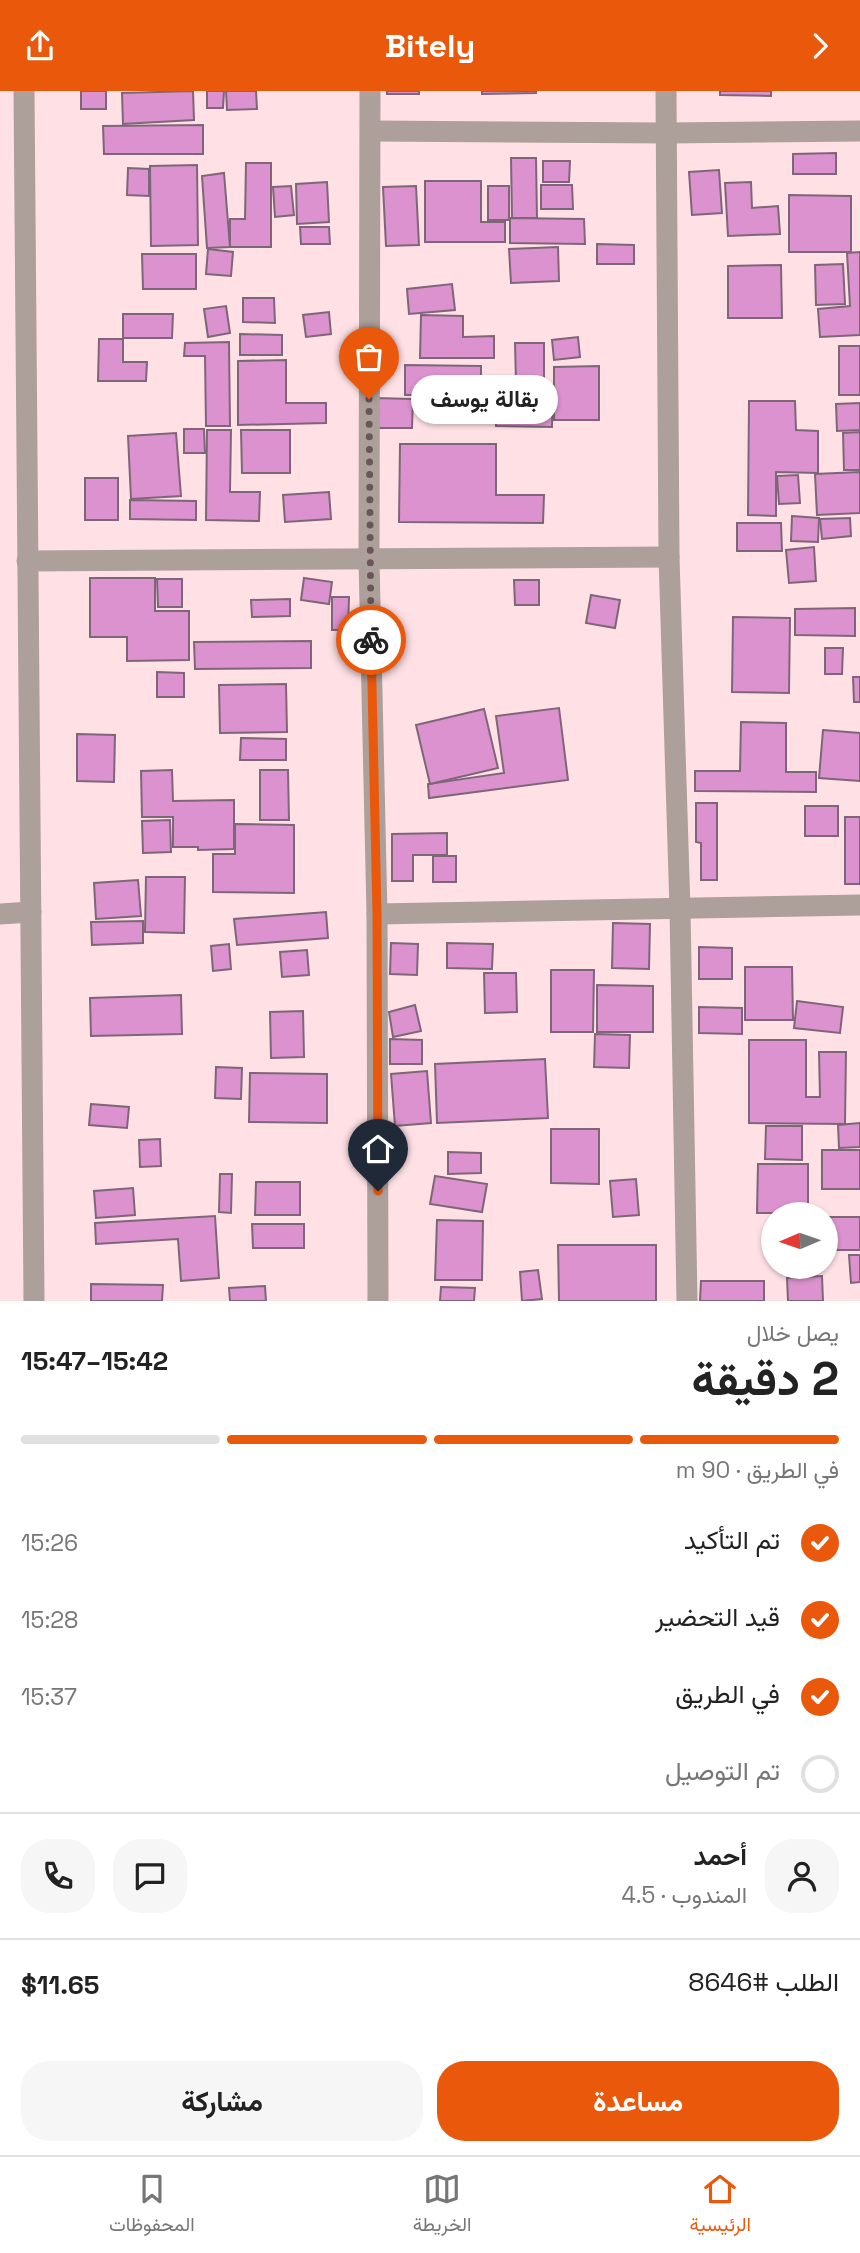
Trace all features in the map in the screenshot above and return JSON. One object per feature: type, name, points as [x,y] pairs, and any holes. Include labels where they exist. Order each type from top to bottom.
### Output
[{"type":"street","points":[[24,91],[34,1301]]},
{"type":"street","points":[[370,91],[369,560],[377,914],[379,1301]]},
{"type":"street","points":[[666,91],[669,557],[680,909],[687,1301]]},
{"type":"street","points":[[370,131],[860,131]]},
{"type":"street","points":[[27,561],[669,557]]},
{"type":"street","points":[[377,914],[860,905]]},
{"type":"street","points":[[0,914],[31,912]]},
{"type":"building","points":[[81,91],[106,91],[106,109],[81,109]]},
{"type":"building","points":[[193,91],[194,120],[123,124],[122,93]]},
{"type":"building","points":[[207,91],[224,91],[223,108],[207,108]]},
{"type":"building","points":[[226,91],[256,91],[257,109],[227,110]]},
{"type":"building","points":[[387,91],[419,91],[419,94],[387,94]]},
{"type":"building","points":[[482,91],[536,91],[536,93],[482,94]]},
{"type":"building","points":[[720,91],[771,91],[771,96],[720,95]]},
{"type":"building","points":[[203,125],[203,154],[104,154],[103,126]]},
{"type":"building","points":[[836,153],[836,174],[793,174],[793,154]]},
{"type":"building","points":[[511,158],[536,158],[537,218],[512,218]]},
{"type":"building","points":[[543,161],[570,161],[569,182],[543,182]]},
{"type":"building","points":[[246,163],[271,163],[271,247],[230,247],[230,219],[245,219]]},
{"type":"building","points":[[197,165],[198,245],[151,246],[150,166]]},
{"type":"building","points":[[128,168],[149,169],[149,196],[127,195]]},
{"type":"building","points":[[719,170],[722,213],[692,215],[689,172]]},
{"type":"building","points":[[224,173],[230,247],[207,248],[202,176]]},
{"type":"building","points":[[425,181],[481,181],[481,222],[505,222],[505,242],[425,242]]},
{"type":"building","points":[[327,182],[329,222],[297,224],[296,184]]},
{"type":"building","points":[[751,182],[752,208],[778,206],[780,234],[728,236],[725,183]]},
{"type":"building","points":[[541,185],[572,185],[573,209],[541,209]]},
{"type":"building","points":[[291,186],[294,215],[275,217],[273,187]]},
{"type":"building","points":[[416,186],[419,245],[386,246],[383,187]]},
{"type":"building","points":[[488,186],[509,186],[509,220],[488,220]]},
{"type":"building","points":[[789,195],[851,196],[851,252],[789,252]]},
{"type":"building","points":[[510,218],[584,219],[585,244],[510,243]]},
{"type":"building","points":[[300,227],[329,227],[330,244],[301,244]]},
{"type":"building","points":[[597,244],[634,245],[634,264],[597,264]]},
{"type":"building","points":[[558,247],[559,281],[511,283],[509,249]]},
{"type":"building","points":[[208,249],[233,252],[231,276],[206,274]]},
{"type":"building","points":[[860,252],[860,335],[820,337],[818,309],[850,306],[847,253]]},
{"type":"building","points":[[142,254],[196,254],[196,289],[143,289]]},
{"type":"building","points":[[843,264],[845,304],[816,305],[815,265]]},
{"type":"building","points":[[781,265],[782,318],[728,318],[728,266]]},
{"type":"building","points":[[452,284],[455,310],[409,314],[407,289]]},
{"type":"building","points":[[243,298],[274,298],[275,323],[243,322]]},
{"type":"building","points":[[226,306],[230,333],[208,337],[204,309]]},
{"type":"building","points":[[329,312],[331,334],[306,337],[303,315]]},
{"type":"building","points":[[123,314],[173,314],[172,338],[123,338]]},
{"type":"building","points":[[421,315],[463,316],[463,337],[494,336],[494,358],[420,358]]},
{"type":"building","points":[[240,334],[282,335],[282,355],[240,355]]},
{"type":"building","points":[[578,337],[580,357],[554,360],[552,340]]},
{"type":"building","points":[[99,339],[123,339],[123,362],[147,362],[146,381],[98,381]]},
{"type":"building","points":[[229,342],[230,426],[206,426],[205,356],[184,356],[185,343]]},
{"type":"building","points":[[515,343],[544,343],[544,383],[516,383]]},
{"type":"building","points":[[839,346],[860,346],[860,395],[839,395]]},
{"type":"building","points":[[286,360],[286,403],[326,403],[326,423],[238,425],[238,361]]},
{"type":"building","points":[[405,365],[481,366],[481,423],[428,422],[428,395],[405,395]]},
{"type":"building","points":[[599,366],[599,420],[554,420],[554,367]]},
{"type":"building","points":[[496,384],[553,385],[552,427],[496,426]]},
{"type":"building","points":[[375,398],[413,399],[412,428],[375,428]]},
{"type":"building","points":[[749,401],[795,401],[796,430],[818,431],[818,473],[776,472],[776,516],[748,515]]},
{"type":"building","points":[[860,403],[860,430],[837,431],[836,404]]},
{"type":"building","points":[[184,429],[204,429],[205,453],[184,453]]},
{"type":"building","points":[[207,430],[231,430],[230,492],[260,492],[259,521],[206,520]]},
{"type":"building","points":[[241,430],[290,430],[290,473],[242,473]]},
{"type":"building","points":[[860,432],[860,470],[844,470],[843,433]]},
{"type":"building","points":[[176,433],[181,496],[131,499],[128,436]]},
{"type":"building","points":[[400,444],[496,444],[496,495],[544,495],[543,523],[399,522]]},
{"type":"building","points":[[860,472],[860,513],[817,515],[815,474]]},
{"type":"building","points":[[798,475],[800,503],[779,504],[777,476]]},
{"type":"building","points":[[85,478],[118,478],[118,520],[85,520]]},
{"type":"building","points":[[329,492],[331,519],[285,522],[283,495]]},
{"type":"building","points":[[130,500],[196,501],[196,520],[130,519]]},
{"type":"building","points":[[792,516],[819,518],[818,542],[791,541]]},
{"type":"building","points":[[850,518],[851,536],[822,539],[820,519]]},
{"type":"building","points":[[737,523],[781,523],[782,551],[737,551]]},
{"type":"building","points":[[814,547],[816,581],[789,583],[786,550]]},
{"type":"building","points":[[90,578],[155,578],[155,611],[189,611],[189,660],[127,661],[127,637],[90,637]]},
{"type":"building","points":[[304,578],[332,582],[329,604],[301,600]]},
{"type":"building","points":[[157,579],[182,579],[182,607],[158,607]]},
{"type":"building","points":[[514,580],[539,580],[539,605],[515,605]]},
{"type":"building","points":[[591,595],[620,600],[615,628],[586,623]]},
{"type":"building","points":[[332,597],[349,597],[348,630],[332,630]]},
{"type":"building","points":[[290,599],[290,616],[252,617],[251,600]]},
{"type":"building","points":[[855,608],[855,636],[795,635],[795,609]]},
{"type":"building","points":[[733,617],[790,618],[789,693],[732,692]]},
{"type":"building","points":[[311,641],[311,668],[195,669],[194,642]]},
{"type":"building","points":[[825,648],[843,648],[842,674],[825,674]]},
{"type":"building","points":[[157,672],[184,673],[184,697],[157,697]]},
{"type":"building","points":[[853,677],[860,677],[860,702],[854,702]]},
{"type":"building","points":[[286,684],[287,732],[220,733],[219,685]]},
{"type":"building","points":[[559,708],[568,780],[429,798],[428,784],[504,773],[496,716]]},
{"type":"building","points":[[484,709],[498,768],[430,784],[416,725]]},
{"type":"building","points":[[741,722],[786,723],[786,772],[816,772],[816,792],[695,791],[695,771],[740,771]]},
{"type":"building","points":[[823,730],[860,733],[860,781],[819,778]]},
{"type":"building","points":[[77,734],[115,735],[114,782],[77,781]]},
{"type":"building","points":[[241,738],[286,739],[286,760],[240,760]]},
{"type":"building","points":[[172,770],[173,801],[234,800],[234,849],[198,850],[198,847],[173,847],[173,817],[142,817],[141,771]]},
{"type":"building","points":[[260,770],[288,770],[289,820],[260,820]]},
{"type":"building","points":[[696,803],[717,803],[717,880],[701,880],[701,843],[696,842]]},
{"type":"building","points":[[805,806],[838,806],[838,836],[805,836]]},
{"type":"building","points":[[845,817],[860,817],[860,884],[845,884]]},
{"type":"building","points":[[170,820],[171,852],[143,853],[142,821]]},
{"type":"building","points":[[235,824],[294,825],[294,893],[213,892],[213,854],[235,854]]},
{"type":"building","points":[[447,833],[447,855],[413,855],[413,881],[392,881],[392,834]]},
{"type":"building","points":[[433,856],[456,856],[456,882],[433,882]]},
{"type":"building","points":[[146,877],[185,877],[184,933],[145,932]]},
{"type":"building","points":[[138,880],[141,916],[96,919],[94,883]]},
{"type":"building","points":[[326,912],[328,938],[237,945],[234,919]]},
{"type":"building","points":[[143,921],[143,943],[92,945],[91,922]]},
{"type":"building","points":[[613,923],[650,924],[649,969],[612,968]]},
{"type":"building","points":[[391,943],[418,944],[417,975],[390,974]]},
{"type":"building","points":[[447,943],[493,944],[492,969],[447,968]]},
{"type":"building","points":[[229,944],[231,969],[213,971],[211,946]]},
{"type":"building","points":[[699,947],[732,948],[732,979],[699,979]]},
{"type":"building","points":[[307,950],[309,975],[282,977],[280,952]]},
{"type":"building","points":[[745,967],[792,967],[793,1020],[745,1020]]},
{"type":"building","points":[[551,970],[594,970],[593,1032],[551,1032]]},
{"type":"building","points":[[484,973],[516,973],[517,1012],[485,1013]]},
{"type":"building","points":[[597,985],[653,986],[653,1032],[597,1032]]},
{"type":"building","points":[[181,995],[182,1034],[91,1036],[90,998]]},
{"type":"building","points":[[797,1001],[843,1007],[840,1033],[794,1028]]},
{"type":"building","points":[[415,1005],[421,1031],[393,1037],[389,1012]]},
{"type":"building","points":[[699,1007],[742,1008],[742,1034],[699,1033]]},
{"type":"building","points":[[303,1011],[304,1057],[271,1058],[270,1012]]},
{"type":"building","points":[[595,1034],[630,1035],[629,1068],[594,1067]]},
{"type":"building","points":[[390,1039],[422,1040],[422,1064],[390,1064]]},
{"type":"building","points":[[749,1040],[806,1040],[806,1097],[820,1097],[819,1052],[846,1052],[845,1124],[749,1123]]},
{"type":"building","points":[[545,1059],[548,1118],[437,1123],[435,1064]]},
{"type":"building","points":[[216,1067],[242,1068],[241,1099],[215,1098]]},
{"type":"building","points":[[427,1071],[431,1123],[395,1126],[391,1074]]},
{"type":"building","points":[[250,1073],[327,1074],[327,1123],[249,1122]]},
{"type":"building","points":[[91,1104],[129,1107],[127,1128],[89,1125]]},
{"type":"building","points":[[860,1123],[860,1147],[839,1148],[838,1125]]},
{"type":"building","points":[[766,1126],[802,1126],[802,1160],[765,1159]]},
{"type":"building","points":[[551,1129],[599,1129],[599,1184],[551,1183]]},
{"type":"building","points":[[160,1139],[161,1166],[140,1167],[139,1140]]},
{"type":"building","points":[[822,1150],[860,1150],[860,1189],[822,1189]]},
{"type":"building","points":[[448,1152],[481,1153],[481,1173],[448,1174]]},
{"type":"building","points":[[758,1164],[808,1164],[808,1202],[761,1202],[761,1213],[757,1213]]},
{"type":"building","points":[[220,1174],[232,1174],[231,1213],[219,1212]]},
{"type":"building","points":[[435,1176],[487,1184],[482,1212],[430,1204]]},
{"type":"building","points":[[636,1179],[639,1215],[613,1217],[610,1181]]},
{"type":"building","points":[[256,1182],[300,1182],[300,1215],[255,1215]]},
{"type":"building","points":[[133,1188],[135,1215],[96,1218],[94,1191]]},
{"type":"building","points":[[215,1216],[219,1278],[181,1281],[178,1239],[96,1244],[95,1223]]},
{"type":"building","points":[[838,1217],[860,1217],[860,1250],[838,1250]]},
{"type":"building","points":[[437,1220],[483,1221],[482,1280],[435,1280]]},
{"type":"building","points":[[252,1224],[304,1224],[304,1248],[253,1248]]},
{"type":"building","points":[[558,1245],[656,1245],[656,1301],[559,1301]]},
{"type":"building","points":[[849,1255],[860,1255],[860,1282],[851,1283]]},
{"type":"building","points":[[538,1270],[542,1299],[522,1301],[520,1272]]},
{"type":"building","points":[[787,1279],[822,1279],[823,1301],[788,1301]]},
{"type":"building","points":[[701,1281],[764,1281],[764,1301],[700,1301]]},
{"type":"building","points":[[91,1284],[163,1285],[162,1301],[91,1301]]},
{"type":"building","points":[[265,1286],[266,1301],[230,1301],[229,1288]]},
{"type":"building","points":[[441,1287],[475,1288],[474,1301],[440,1301]]},
{"type":"way so far","points":[[369,399],[371,640]]},
{"type":"place","name":"بقالة يوسف","points":[[369,399]]},
{"type":"route","points":[[371,640],[377,914],[378,1191]]}]
